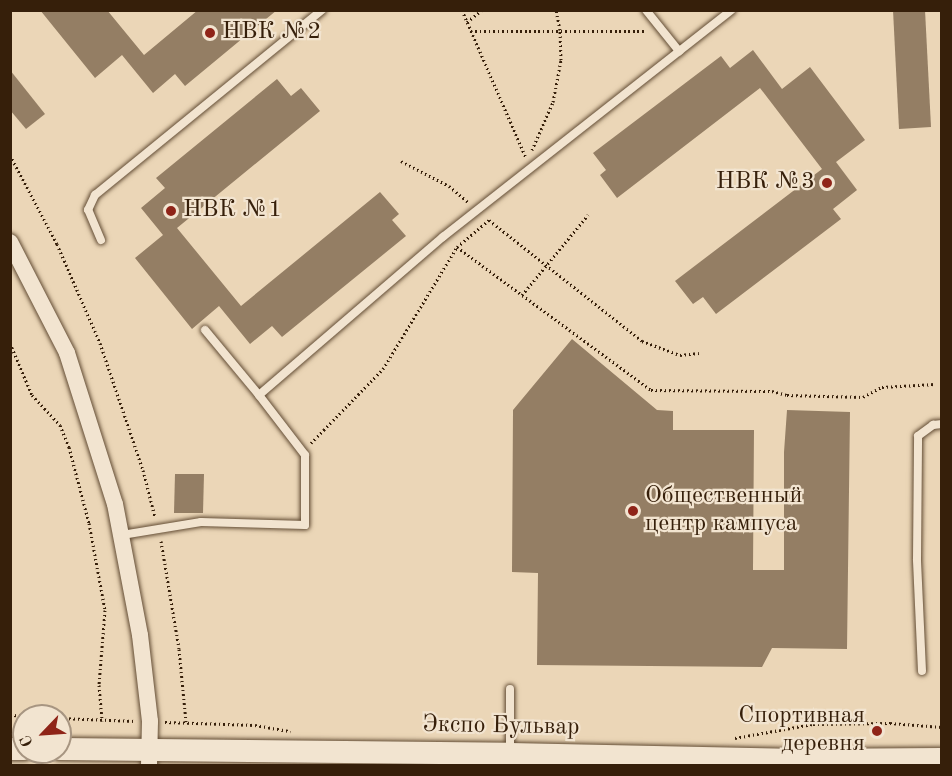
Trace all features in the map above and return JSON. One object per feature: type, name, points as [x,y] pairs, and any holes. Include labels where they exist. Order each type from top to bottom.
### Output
[{"type":"street","points":[[10,242],[67,352],[99,449],[122,535],[140,635],[150,721],[149,758]]},
{"type":"street","name":"Экспо Бульвар","points":[[72,750],[149,758],[510,754],[799,760],[932,759]]},
{"type":"lane","points":[[101,240],[88,210],[95,195],[322,10]]},
{"type":"lane","points":[[646,10],[679,51]]},
{"type":"lane","points":[[259,395],[443,237],[731,10]]},
{"type":"lane","points":[[122,535],[201,522],[305,525],[305,455],[205,330]]},
{"type":"lane","points":[[922,671],[917,559],[918,435],[933,425],[942,424]]},
{"type":"lane","points":[[510,689],[510,754]]},
{"type":"path","points":[[462,10],[527,161],[553,102],[561,60],[560,30],[556,10]]},
{"type":"path","points":[[467,22],[482,10]]},
{"type":"path","points":[[471,31],[652,31]]},
{"type":"path","points":[[10,155],[57,244],[100,343],[143,470],[158,530],[179,649],[186,722]]},
{"type":"path","points":[[401,160],[449,186],[472,205]]},
{"type":"path","points":[[522,295],[588,215]]},
{"type":"path","points":[[311,443],[383,369],[457,247],[489,220],[642,341],[680,355],[699,353]]},
{"type":"path","points":[[457,247],[651,390],[772,391],[787,394],[863,397],[882,387],[935,384]]},
{"type":"path","points":[[10,343],[32,395],[60,425],[69,447],[89,523],[105,610],[99,685],[102,721],[72,719]]},
{"type":"building","name":"НВК №2","points":[[40,10],[107,10],[144,55],[198,10],[277,10],[185,86],[175,74],[153,93],[122,55],[95,78]]},
{"type":"building","points":[[893,10],[925,10],[931,127],[899,129]]},
{"type":"building","name":"НВК №3","points":[[753,50],[782,89],[810,67],[865,140],[836,162],[857,190],[833,209],[841,219],[716,314],[703,297],[693,304],[675,281],[822,169],[760,88],[617,198],[600,175],[606,170],[593,153],[721,56],[730,68]]},
{"type":"building","points":[[10,70],[45,114],[26,129],[10,110]]},
{"type":"building","name":"НВК №1","points":[[277,79],[291,96],[301,88],[320,111],[177,228],[241,306],[380,192],[399,214],[392,220],[406,236],[282,337],[272,326],[250,344],[219,306],[192,329],[135,258],[163,235],[141,208],[165,188],[156,178]]},
{"type":"building","name":"Общественный центр кампуса","points":[[572,339],[657,410],[673,411],[673,430],[754,430],[753,570],[784,570],[784,452],[787,410],[850,412],[847,649],[772,648],[762,667],[537,665],[538,573],[512,572],[513,410]]},
{"type":"building","points":[[175,474],[204,474],[203,513],[174,513]]},
{"type":"place","name":"НВК №2","points":[[210,33]]},
{"type":"place","name":"НВК №3","points":[[827,183]]},
{"type":"place","name":"НВК №1","points":[[171,211]]},
{"type":"place","name":"Общественный центр кампуса","points":[[633,511]]},
{"type":"place","name":"Спортивная деревня","points":[[877,731]]}]
